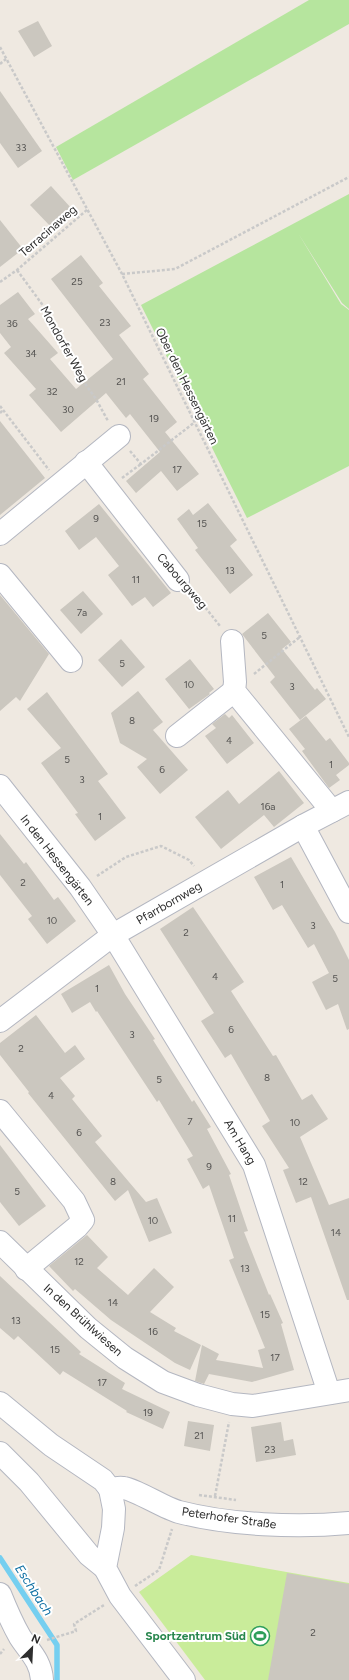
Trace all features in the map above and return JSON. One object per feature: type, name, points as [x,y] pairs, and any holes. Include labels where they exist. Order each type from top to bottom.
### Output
[{"type":"street","points":[[0,534],[119,436]]},
{"type":"street","name":"Cabourgweg","points":[[86,462],[178,580]]},
{"type":"street","points":[[0,575],[71,661]]},
{"type":"street","points":[[232,641],[235,686],[340,806]]},
{"type":"street","points":[[177,736],[235,686]]},
{"type":"street","name":"In den Hessengärten","points":[[0,786],[80,887],[113,935]]},
{"type":"street","name":"Pfarrbornweg","points":[[0,1021],[113,935],[340,806]]},
{"type":"street","points":[[303,826],[349,912]]},
{"type":"street","name":"Am Hang","points":[[113,935],[254,1165],[339,1392]]},
{"type":"street","points":[[0,1111],[74,1201],[83,1220],[73,1231],[26,1269]]},
{"type":"street","name":"In den Brühlwiesen","points":[[0,1242],[88,1328],[125,1358],[163,1382],[198,1395],[232,1404],[252,1406],[339,1392]]},
{"type":"street","points":[[0,1403],[51,1445],[102,1480],[110,1489],[114,1510],[113,1528],[105,1568],[114,1599],[184,1680]]},
{"type":"street","points":[[0,1453],[29,1482],[88,1555],[105,1568]]},
{"type":"street","name":"Peterhofer Straße","points":[[110,1489],[123,1488],[178,1512],[260,1524],[321,1526],[349,1524]]},
{"type":"street","points":[[0,1594],[8,1615],[20,1637],[35,1657],[42,1670],[42,1680]]},
{"type":"path","name":"Ober den Hessengärten","points":[[0,47],[122,274],[251,539],[301,636],[349,738]]},
{"type":"path","points":[[0,64],[6,59]]},
{"type":"path","points":[[122,274],[175,269],[349,177]]},
{"type":"path","name":"Terracinaweg","points":[[0,282],[17,270],[88,209]]},
{"type":"path","name":"Mondorfer Weg","points":[[17,270],[50,315],[52,328],[75,360],[76,371],[96,399],[103,413],[119,436],[141,464],[195,422]]},
{"type":"path","points":[[0,406],[60,484]]},
{"type":"path","points":[[0,413],[3,410]]},
{"type":"path","name":"Cabourgweg","points":[[178,580],[185,583],[232,641]]},
{"type":"path","points":[[235,686],[277,657],[301,636]]},
{"type":"path","points":[[80,887],[126,857],[161,846],[189,860],[209,881]]},
{"type":"path","points":[[200,1495],[215,1496],[232,1404]]},
{"type":"path","points":[[45,1641],[76,1631],[74,1624],[159,1570],[178,1512]]},
{"type":"green space","points":[[309,0],[349,0],[349,24],[73,180],[56,147]]},
{"type":"green space","points":[[349,194],[349,309],[342,303],[298,233],[341,304],[349,310],[349,466],[247,518],[141,305]]},
{"type":"green space","name":"Sportzentrum Süd","points":[[191,1555],[349,1583],[349,1680],[205,1680],[139,1592]]},
{"type":"building","points":[[38,21],[52,46],[34,57],[18,31]]},
{"type":"building","points":[[0,91],[42,151],[18,168],[0,143]]},
{"type":"building","points":[[51,186],[72,209],[52,228],[30,205]]},
{"type":"building","points":[[0,220],[23,249],[0,267]]},
{"type":"building","points":[[81,255],[103,283],[99,286],[131,326],[119,335],[149,374],[143,379],[177,422],[165,432],[199,474],[177,491],[161,471],[136,493],[126,481],[160,452],[130,414],[126,418],[106,393],[61,432],[29,395],[36,389],[4,353],[11,347],[0,333],[0,305],[18,292],[35,314],[28,319],[58,353],[50,359],[76,389],[113,359],[51,279]]},
{"type":"building","points":[[0,421],[45,478],[0,515]]},
{"type":"building","points":[[208,503],[237,540],[230,546],[253,575],[230,594],[195,550],[198,548],[177,519],[189,509],[193,515]]},
{"type":"building","points":[[99,504],[171,593],[153,607],[145,597],[132,606],[108,575],[119,566],[96,537],[79,550],[65,531]]},
{"type":"building","points":[[83,591],[103,614],[81,634],[60,610]]},
{"type":"building","points":[[0,595],[49,654],[20,701],[16,697],[0,711]]},
{"type":"building","points":[[268,613],[291,642],[282,649],[315,690],[317,688],[326,699],[300,720],[270,682],[275,677],[242,634]]},
{"type":"building","points":[[121,639],[145,667],[122,687],[98,660]]},
{"type":"building","points":[[190,659],[214,689],[209,693],[210,694],[189,709],[165,679]]},
{"type":"building","points":[[138,691],[163,722],[153,730],[188,770],[160,794],[137,767],[147,759],[120,743],[111,713]]},
{"type":"building","points":[[47,692],[108,774],[98,781],[126,818],[95,841],[75,814],[78,813],[41,763],[61,748],[27,709]]},
{"type":"building","points":[[225,714],[229,718],[232,715],[254,743],[227,764],[205,736],[216,728],[212,724]]},
{"type":"building","points":[[306,716],[326,741],[330,738],[349,763],[349,765],[336,775],[340,780],[329,788],[302,751],[305,749],[289,729]]},
{"type":"building","points":[[279,771],[304,803],[274,827],[264,815],[221,849],[195,817],[228,790],[239,804]]},
{"type":"building","points":[[0,834],[24,864],[26,862],[54,900],[58,897],[76,921],[47,944],[28,919],[32,916],[0,875]]},
{"type":"building","points":[[291,857],[335,932],[349,960],[349,1029],[347,1030],[338,1004],[326,1010],[312,982],[329,973],[314,944],[308,948],[282,905],[273,910],[254,877]]},
{"type":"building","points":[[193,907],[244,982],[231,991],[273,1056],[276,1055],[302,1100],[312,1094],[328,1119],[300,1137],[329,1205],[349,1198],[349,1300],[347,1300],[311,1197],[296,1203],[283,1170],[289,1168],[262,1126],[270,1121],[231,1054],[225,1058],[201,1021],[214,1013],[160,929]]},
{"type":"building","points":[[109,965],[125,994],[155,1039],[153,1040],[192,1102],[194,1100],[211,1127],[207,1129],[231,1174],[229,1175],[248,1231],[244,1232],[269,1295],[270,1294],[283,1323],[281,1324],[294,1370],[252,1382],[209,1374],[204,1384],[195,1381],[202,1345],[219,1354],[216,1360],[263,1368],[258,1350],[265,1348],[229,1260],[234,1258],[209,1185],[203,1189],[187,1159],[193,1156],[159,1100],[157,1102],[90,1002],[72,1013],[61,994]]},
{"type":"building","points":[[36,1015],[65,1053],[75,1045],[85,1059],[60,1078],[75,1096],[72,1099],[102,1136],[95,1142],[146,1202],[157,1198],[172,1233],[149,1242],[128,1190],[115,1201],[28,1093],[29,1092],[0,1055],[0,1043]]},
{"type":"building","points":[[0,1145],[46,1206],[19,1226],[0,1202]]},
{"type":"building","points":[[87,1235],[108,1257],[97,1268],[128,1295],[154,1268],[174,1287],[150,1312],[176,1328],[174,1331],[201,1345],[190,1370],[175,1363],[111,1320],[75,1289],[73,1291],[49,1266]]},
{"type":"building","points":[[0,1276],[81,1352],[79,1354],[125,1383],[122,1389],[170,1412],[163,1429],[126,1412],[127,1411],[63,1371],[60,1375],[18,1336],[14,1340],[0,1328]]},
{"type":"building","points":[[188,1421],[214,1425],[210,1451],[184,1446]]},
{"type":"building","points":[[281,1422],[284,1441],[293,1439],[296,1455],[256,1462],[251,1427]]},
{"type":"building","points":[[287,1573],[349,1584],[349,1680],[268,1680]]},
{"type":"waterway","name":"Eschbach","points":[[0,1558],[57,1645],[57,1680]]},
{"type":"place","name":"Sportzentrum Süd","points":[[260,1636]]}]
